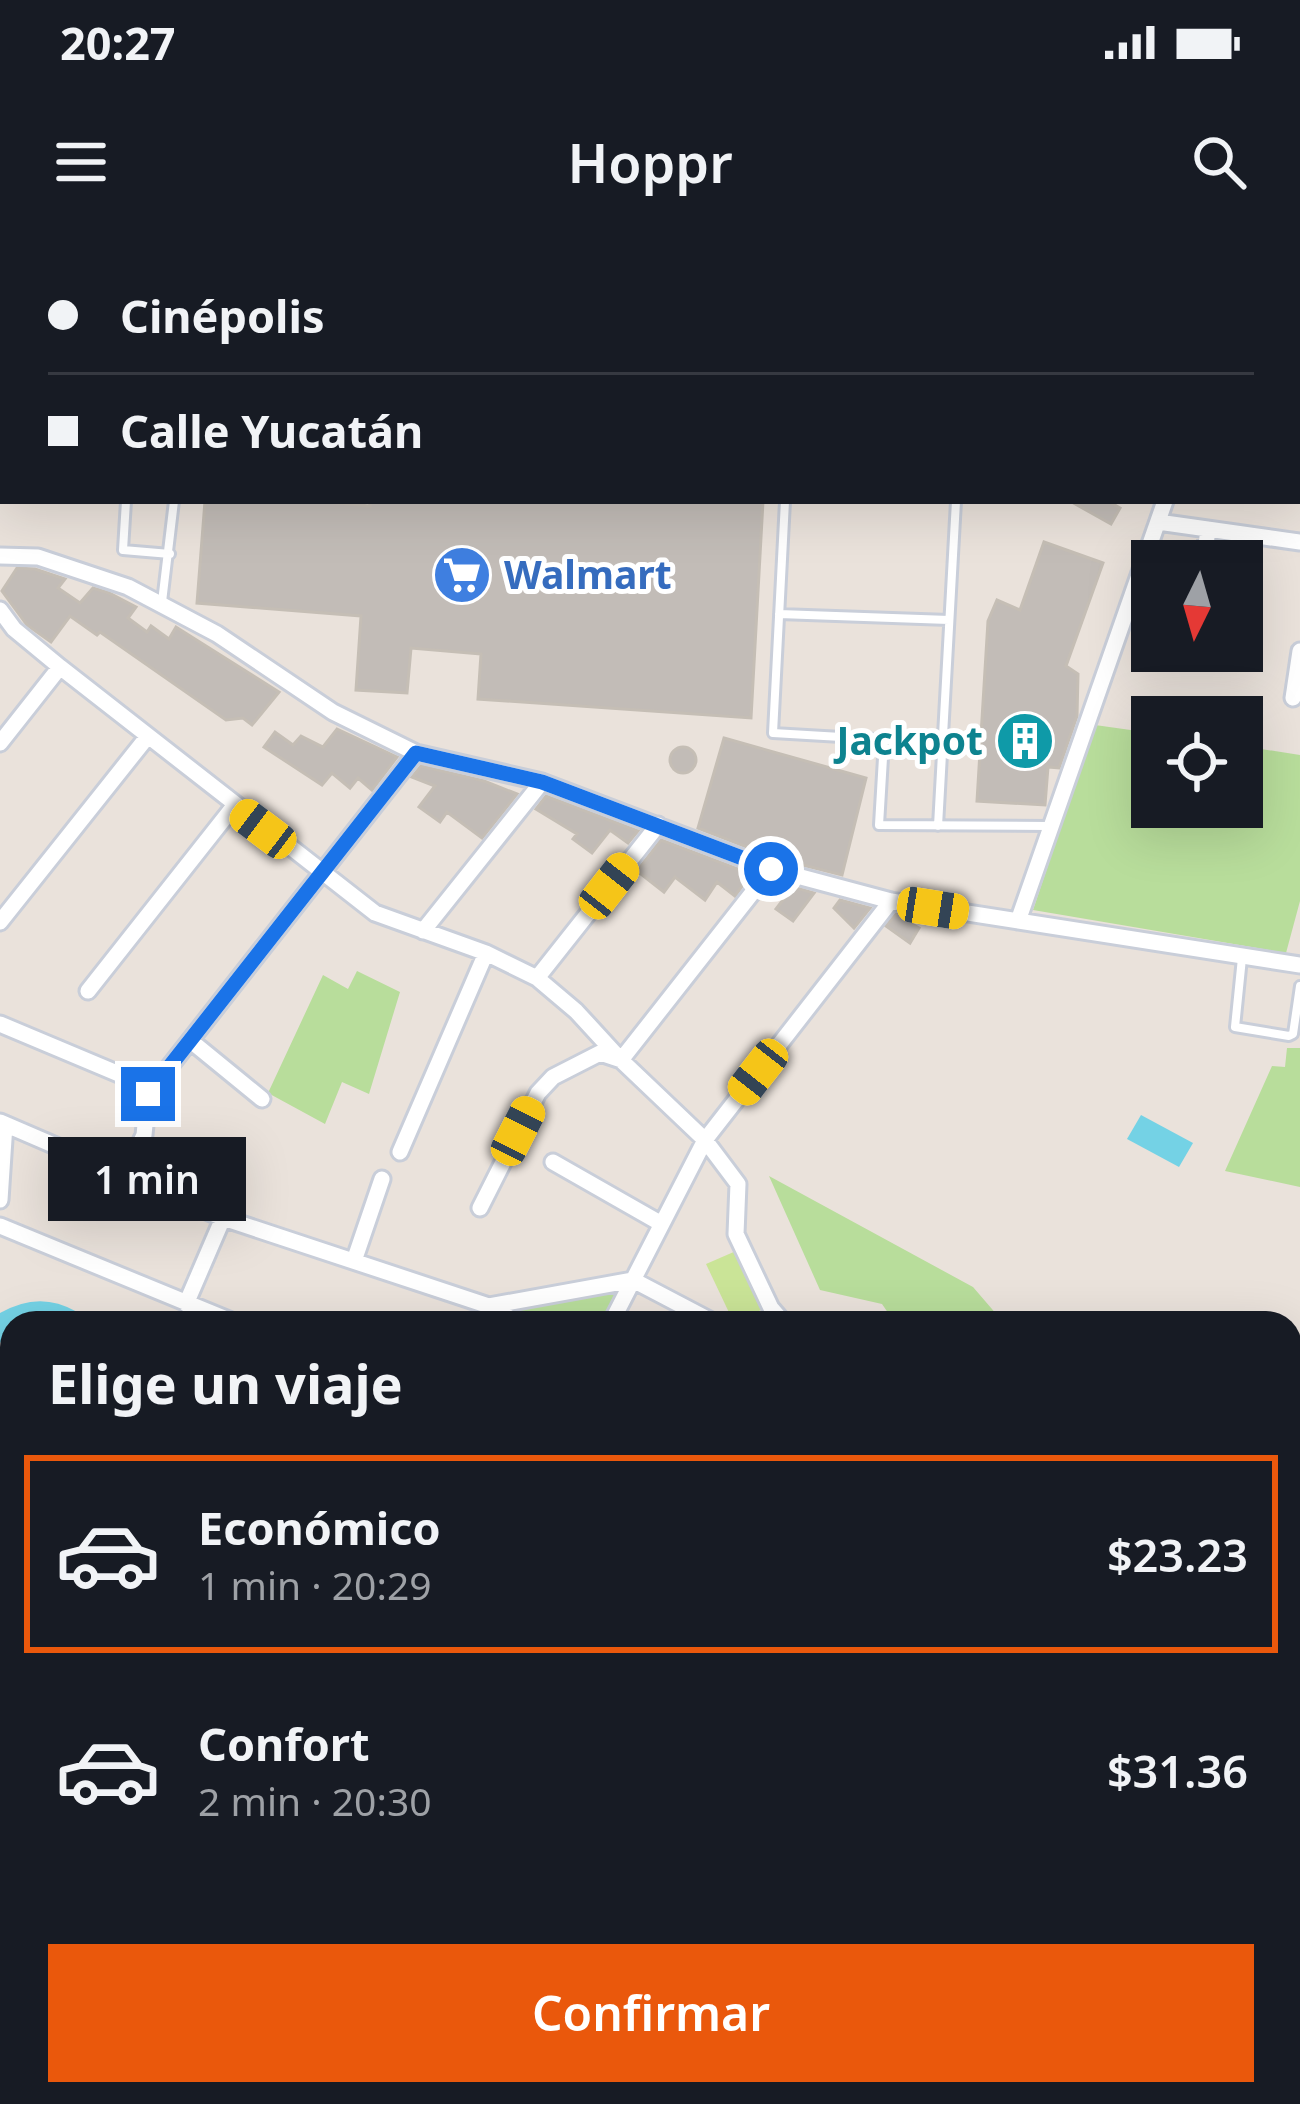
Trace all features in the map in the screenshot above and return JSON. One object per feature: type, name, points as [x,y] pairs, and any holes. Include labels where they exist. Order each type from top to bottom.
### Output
[{"type":"street","points":[[1018,921],[1164,504]]},
{"type":"street","points":[[1158,521],[1300,542]]},
{"type":"street","points":[[1207,540],[1208,529]]},
{"type":"street","points":[[0,556],[38,557],[128,587],[217,634],[334,712],[416,753],[542,782],[771,869],[891,901],[1300,965]]},
{"type":"street","points":[[0,610],[14,629],[60,667],[375,913],[486,952],[537,978],[576,1011],[705,1140],[738,1184],[736,1234],[774,1311]]},
{"type":"street","points":[[1293,698],[1300,651]]},
{"type":"street","points":[[0,743],[60,667]]},
{"type":"street","points":[[0,922],[148,736]]},
{"type":"street","points":[[125,1175],[144,1135],[148,1094],[416,753]]},
{"type":"street","points":[[423,931],[542,782]]},
{"type":"street","points":[[88,991],[234,806]]},
{"type":"street","points":[[537,978],[658,825]]},
{"type":"street","points":[[621,1060],[771,869]]},
{"type":"street","points":[[617,1311],[705,1140],[891,901]]},
{"type":"street","points":[[400,1153],[486,952]]},
{"type":"street","points":[[0,1024],[138,1082],[148,1094]]},
{"type":"street","points":[[191,1042],[262,1099]]},
{"type":"street","points":[[480,1208],[538,1093],[553,1076],[600,1053],[621,1060]]},
{"type":"street","points":[[0,1201],[3,1123],[223,1217],[498,1311]]},
{"type":"street","points":[[553,1162],[660,1223]]},
{"type":"street","points":[[186,1304],[223,1217],[232,1174]]},
{"type":"street","points":[[354,1261],[382,1179]]},
{"type":"street","points":[[0,1226],[204,1311]]},
{"type":"street","points":[[489,1306],[633,1280],[692,1311]]},
{"type":"lane","points":[[126,504],[123,550],[170,554]]},
{"type":"lane","points":[[161,604],[174,504]]},
{"type":"lane","points":[[785,504],[773,733],[943,743]]},
{"type":"lane","points":[[938,826],[956,504]]},
{"type":"lane","points":[[779,614],[949,620]]},
{"type":"lane","points":[[884,741],[879,825],[1051,826]]},
{"type":"lane","points":[[1241,958],[1235,1028],[1289,1036],[1300,986]]},
{"type":"green space","points":[[1095,725],[1131,730],[1131,828],[1263,828],[1263,749],[1300,755],[1300,901],[1286,953],[1033,910]]},
{"type":"green space","points":[[357,971],[400,992],[369,1094],[342,1082],[325,1124],[268,1093],[323,975],[348,989]]},
{"type":"green space","points":[[1287,1048],[1300,1048],[1300,1187],[1225,1171],[1272,1066],[1285,1067]]},
{"type":"green space","points":[[153,1140],[224,1171],[217,1205],[138,1172]]},
{"type":"green space","points":[[769,1176],[973,1287],[994,1311],[887,1311],[882,1304],[820,1290]]},
{"type":"green space","points":[[736,1251],[763,1309],[728,1311],[706,1264]]},
{"type":"green space","points":[[612,1287],[617,1296],[609,1311],[514,1310]]},
{"type":"water","points":[[1141,1115],[1193,1143],[1179,1167],[1127,1139]]},
{"type":"building","points":[[205,504],[763,504],[751,718],[478,699],[481,654],[411,648],[407,693],[356,690],[361,616],[197,603]]},
{"type":"building","points":[[1075,504],[1113,504],[1120,508],[1111,524]]},
{"type":"building","points":[[1044,542],[1103,563],[1066,666],[1078,674],[1077,716],[1059,768],[1048,767],[1045,805],[977,801],[988,621],[997,600],[1020,610]]},
{"type":"building","points":[[17,568],[65,579],[58,588],[80,603],[93,588],[109,593],[136,607],[128,618],[147,632],[151,626],[169,639],[176,627],[279,692],[252,725],[243,718],[226,720],[70,616],[51,642],[27,625],[2,591]]},
{"type":"building","points":[[337,729],[397,757],[372,790],[358,778],[350,788],[332,773],[322,785],[264,747],[275,732],[293,745],[301,736],[323,747]]},
{"type":"building","points":[[724,738],[866,778],[842,875],[775,858],[698,828]]},
{"type":"building","points":[[683,747],[696,760],[683,773],[670,760]]},
{"type":"building","points":[[421,766],[517,794],[482,838],[447,812],[440,822],[419,807],[435,786],[412,777]]},
{"type":"building","points":[[546,796],[638,831],[628,843],[610,830],[592,853],[573,839],[577,834],[536,809]]},
{"type":"building","points":[[661,840],[751,874],[735,896],[717,882],[705,900],[675,877],[664,892],[637,871]]},
{"type":"building","points":[[793,887],[814,893],[793,921],[776,909]]},
{"type":"building","points":[[840,900],[870,908],[854,928],[834,908]]},
{"type":"building","points":[[896,914],[910,916],[907,921],[919,928],[910,943],[886,926]]},
{"type":"place","name":"Walmart","points":[[462,575]]},
{"type":"place","name":"Jackpot","points":[[1025,741]]},
{"type":"route","points":[[148,1094],[416,753],[542,782],[771,869]]}]
